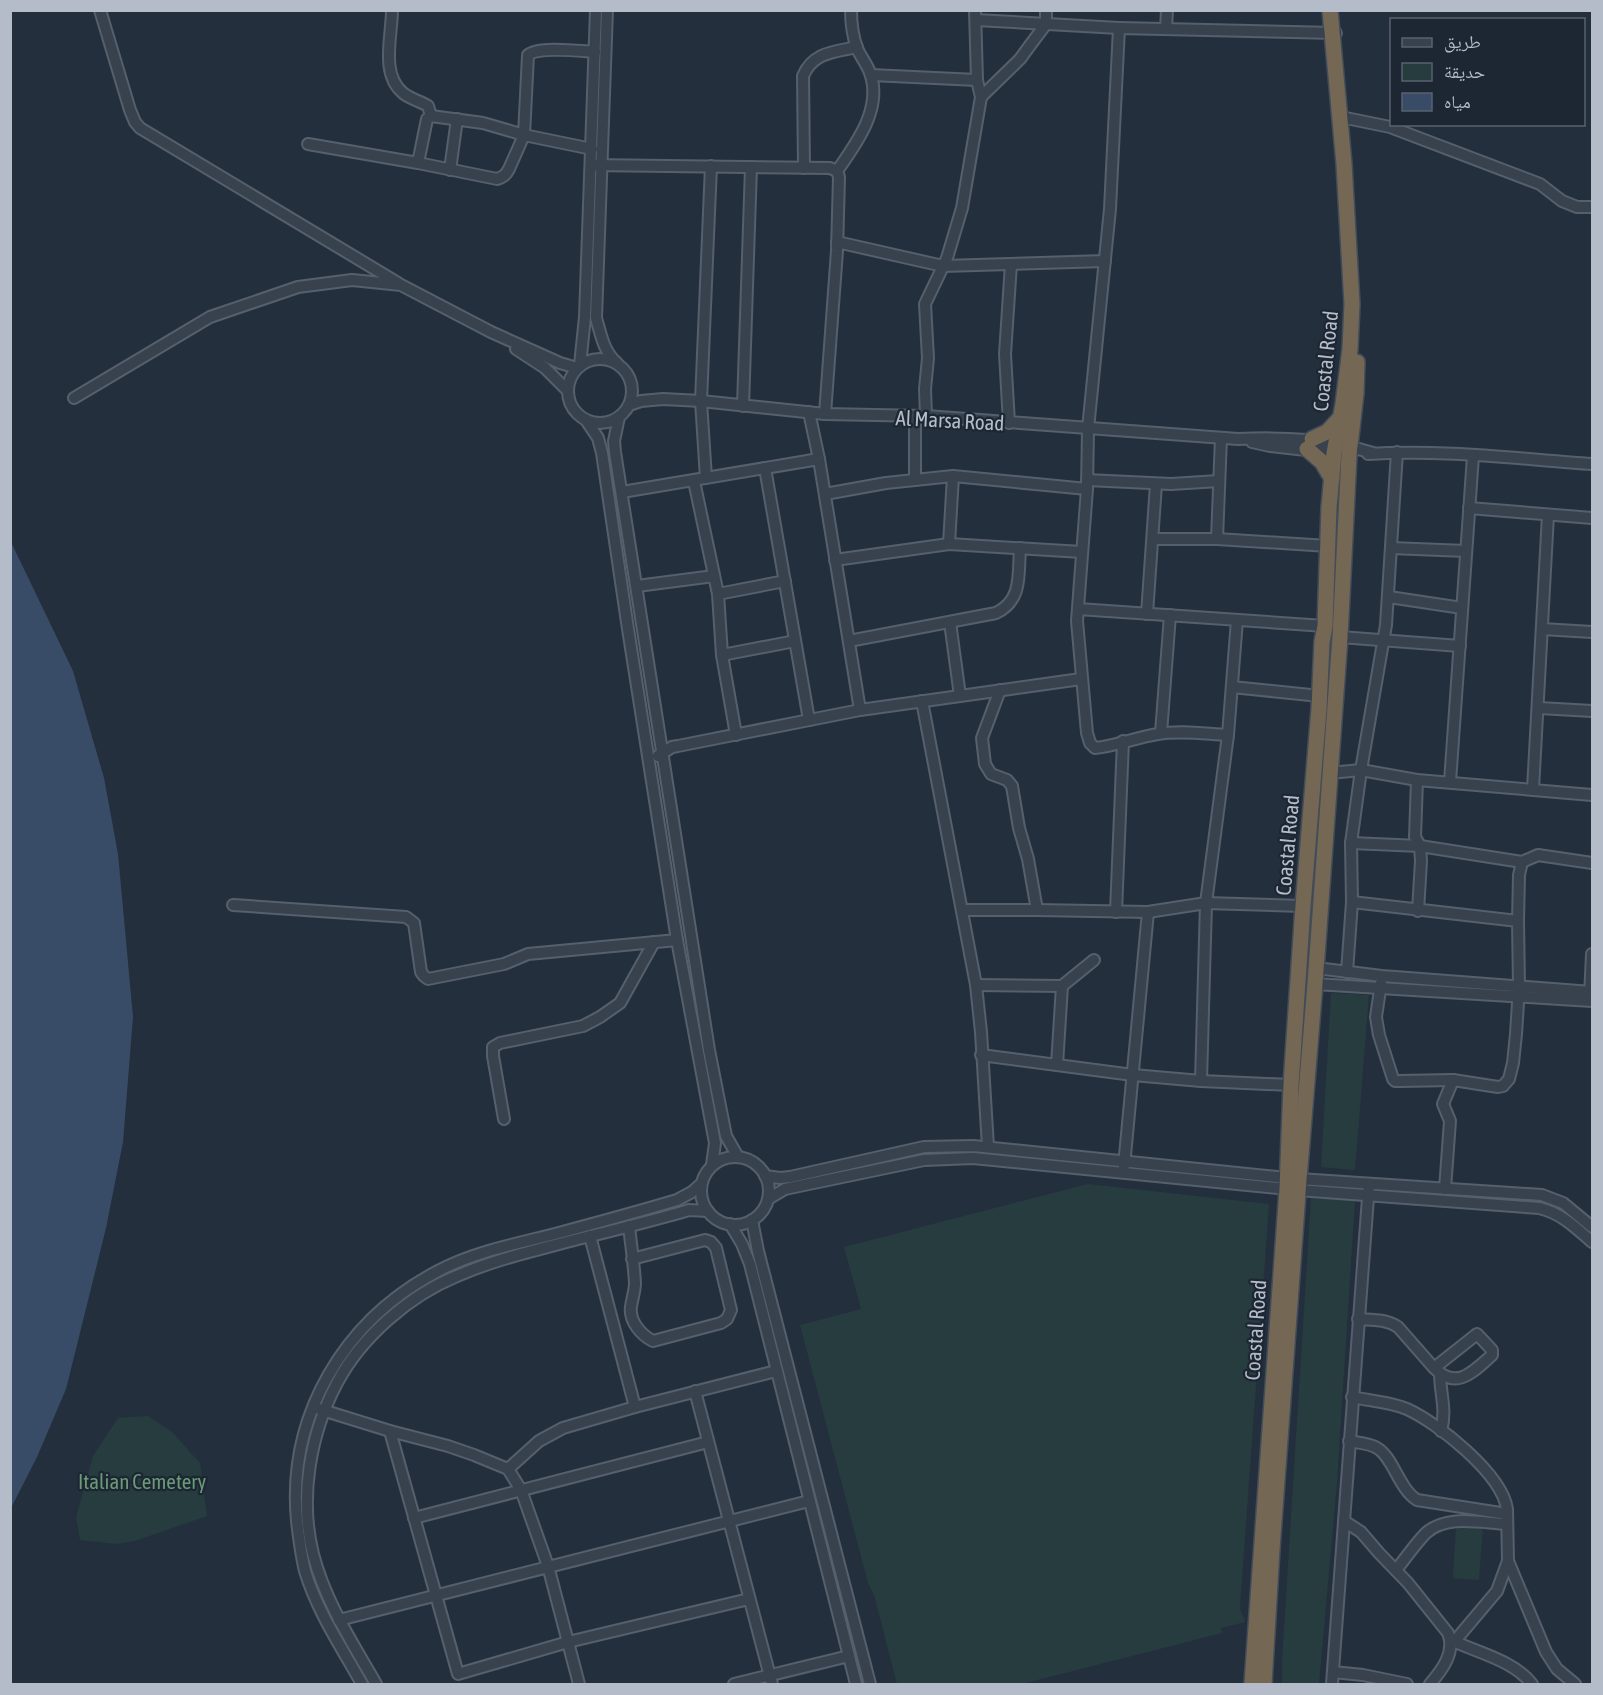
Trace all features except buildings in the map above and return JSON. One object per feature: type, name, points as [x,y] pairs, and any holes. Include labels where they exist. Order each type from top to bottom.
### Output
[{"type":"highway","name":"Coastal Road","points":[[1264,1684],[1293,1184],[1292,1085],[1303,906],[1325,626],[1332,479],[1356,393],[1358,267],[1342,58],[1330,10]]},
{"type":"highway","name":"Coastal Road","points":[[1252,1684],[1293,1184],[1315,984],[1340,637],[1342,449],[1340,418],[1350,349],[1352,304],[1336,10]]},
{"type":"highway","points":[[1332,479],[1310,444],[1327,432],[1340,418]]},
{"type":"street","points":[[100,10],[130,110],[135,122],[141,128],[401,285],[491,332],[560,363],[578,366],[592,359],[605,358],[617,363]]},
{"type":"street","points":[[392,10],[388,64],[394,80],[403,93],[428,106],[431,116]]},
{"type":"street","points":[[596,10],[591,149],[596,165],[596,318],[609,356],[625,370],[633,391],[629,405],[619,417],[609,422],[597,423],[579,415],[573,408],[568,391],[569,382],[578,366],[585,317],[596,165],[607,10]]},
{"type":"street","points":[[837,171],[863,131],[874,91],[871,75],[857,47],[851,10]]},
{"type":"street","points":[[981,97],[1020,59],[1046,24],[1046,10]]},
{"type":"street","points":[[1166,29],[1167,10]]},
{"type":"street","points":[[915,480],[920,416],[928,358],[925,304],[943,266],[962,208],[981,97],[977,80],[975,15],[1046,24],[1119,28],[1336,32]]},
{"type":"street","points":[[1119,28],[1110,209],[1088,429],[1087,484],[1077,621],[1087,733],[1090,743],[1095,748],[1161,733],[1228,735]]},
{"type":"street","points":[[804,168],[803,76],[805,70],[808,64],[822,55],[857,47]]},
{"type":"street","points":[[308,144],[501,178],[509,169],[524,135],[528,55],[536,51],[555,50],[595,52]]},
{"type":"street","points":[[871,75],[977,80]]},
{"type":"street","points":[[418,163],[427,118],[431,116],[483,123],[524,135],[591,149]]},
{"type":"street","points":[[1346,118],[1390,127],[1540,184],[1563,201],[1577,207],[1593,207]]},
{"type":"street","points":[[450,170],[457,119]]},
{"type":"street","points":[[596,165],[711,165],[830,168],[837,171],[839,177],[837,242],[825,414]]},
{"type":"street","points":[[706,478],[701,401],[711,165]]},
{"type":"street","points":[[743,406],[752,167]]},
{"type":"street","points":[[837,242],[943,266],[1105,261]]},
{"type":"street","points":[[1009,423],[1005,354],[1011,264]]},
{"type":"street","points":[[74,398],[210,317],[298,287],[352,280],[401,285]]},
{"type":"street","points":[[491,332],[545,368],[568,391]]},
{"type":"street","name":"Al Marsa Road","points":[[631,384],[642,392],[663,399]]},
{"type":"street","name":"Al Marsa Road","points":[[629,405],[641,401],[663,399],[701,401],[825,414],[920,416],[1238,439],[1274,437],[1373,453],[1397,452],[1593,464]]},
{"type":"street","points":[[809,412],[825,494],[860,710]]},
{"type":"street","points":[[619,417],[614,441],[709,1050],[726,1136],[738,1157]]},
{"type":"street","points":[[586,420],[598,438],[602,453],[677,940],[715,1143],[712,1165]]},
{"type":"street","points":[[1217,539],[1221,438]]},
{"type":"street","points":[[1347,972],[1352,902],[1351,843],[1386,625],[1397,452]]},
{"type":"street","points":[[1450,782],[1473,456]]},
{"type":"street","points":[[622,492],[819,459]]},
{"type":"street","points":[[765,468],[809,720]]},
{"type":"street","points":[[825,494],[953,476],[1087,484],[1171,484],[1219,481]]},
{"type":"street","points":[[949,544],[953,476]]},
{"type":"street","points":[[694,481],[718,594],[722,655],[735,735]]},
{"type":"street","points":[[1147,614],[1156,484]]},
{"type":"street","points":[[1469,508],[1593,518]]},
{"type":"street","points":[[1533,789],[1548,515]]},
{"type":"street","points":[[1153,539],[1217,539],[1328,546]]},
{"type":"street","points":[[835,560],[949,544],[1082,552]]},
{"type":"street","points":[[849,641],[996,613],[1010,604],[1014,598],[1020,548]]},
{"type":"street","points":[[1391,548],[1466,551]]},
{"type":"street","points":[[637,586],[714,576]]},
{"type":"street","points":[[718,594],[785,580]]},
{"type":"street","points":[[1389,597],[1462,608]]},
{"type":"street","points":[[1078,609],[1325,626]]},
{"type":"street","points":[[1161,733],[1170,615]]},
{"type":"street","points":[[1201,1082],[1206,903],[1228,735],[1237,620]]},
{"type":"street","points":[[950,622],[960,696]]},
{"type":"street","points":[[1542,629],[1593,632]]},
{"type":"street","points":[[1340,637],[1460,646]]},
{"type":"street","points":[[722,655],[795,641]]},
{"type":"street","points":[[649,759],[678,746],[860,710],[1081,679]]},
{"type":"street","points":[[1232,687],[1320,696]]},
{"type":"street","points":[[1000,690],[982,738],[985,764],[991,774],[1007,780],[1012,786],[1037,910]]},
{"type":"street","points":[[922,701],[976,985],[988,1147]]},
{"type":"street","points":[[1539,708],[1593,711]]},
{"type":"street","points":[[1116,912],[1123,741]]},
{"type":"street","points":[[1330,773],[1361,770],[1417,780],[1593,795]]},
{"type":"street","points":[[1417,780],[1415,837],[1420,846],[1421,861],[1418,911]]},
{"type":"street","points":[[1351,843],[1420,846],[1522,862],[1538,855],[1593,863]]},
{"type":"street","points":[[1382,976],[1376,1017],[1378,1035],[1395,1081],[1453,1080],[1498,1087],[1505,1084],[1509,1079],[1513,1063],[1519,991],[1518,921],[1522,862]]},
{"type":"street","points":[[1352,902],[1518,921]]},
{"type":"street","points":[[962,910],[1148,912],[1206,903],[1303,906]]},
{"type":"street","points":[[233,905],[406,917],[414,923],[421,972],[428,979],[504,964],[528,954],[677,940]]},
{"type":"street","points":[[1124,1173],[1148,912]]},
{"type":"street","points":[[504,1119],[493,1056],[494,1047],[500,1042],[583,1026],[600,1017],[620,1003],[654,942]]},
{"type":"street","points":[[1315,984],[1380,988],[1485,989],[1591,996],[1593,954]]},
{"type":"street","points":[[976,985],[1062,986],[1094,960]]},
{"type":"street","points":[[1316,968],[1485,989]]},
{"type":"street","points":[[1057,1065],[1062,986]]},
{"type":"street","points":[[981,1055],[1201,1082],[1292,1085]]},
{"type":"street","points":[[1445,1190],[1450,1121],[1443,1104],[1453,1080]]},
{"type":"street","points":[[765,1176],[790,1177],[924,1147],[973,1146],[1125,1161],[1368,1196],[1542,1195],[1569,1208],[1593,1227]]},
{"type":"street","points":[[936,1147],[936,1159]]},
{"type":"street","points":[[738,1157],[749,1160],[765,1176],[768,1183],[768,1199],[759,1215],[752,1220],[730,1224],[717,1220],[708,1211],[703,1203],[701,1184],[712,1165],[724,1158],[738,1157]]},
{"type":"street","points":[[768,1199],[785,1189],[924,1160],[973,1158],[1124,1173],[1293,1184],[1369,1184],[1445,1190],[1459,1197],[1548,1210],[1564,1217],[1593,1242]]},
{"type":"street","points":[[376,1684],[323,1587],[308,1531],[308,1481],[312,1454],[325,1411],[347,1366],[389,1319],[438,1284],[479,1261],[678,1200],[701,1184]]},
{"type":"street","points":[[1332,1684],[1369,1184]]},
{"type":"street","points":[[362,1684],[310,1587],[300,1544],[296,1504],[300,1452],[313,1407],[337,1359],[381,1310],[439,1270],[523,1253],[689,1210],[708,1211]]},
{"type":"street","points":[[752,1220],[758,1251],[870,1684]]},
{"type":"street","points":[[730,1224],[750,1264],[856,1684]]},
{"type":"street","points":[[629,1226],[632,1259],[635,1287],[630,1309],[632,1320],[645,1337],[652,1341],[721,1323],[727,1319],[730,1310],[716,1248],[711,1242],[705,1240],[632,1259]]},
{"type":"street","points":[[590,1236],[635,1407]]},
{"type":"street","points":[[1358,1319],[1377,1320],[1398,1327],[1437,1370],[1453,1378],[1467,1377],[1492,1355],[1492,1350],[1477,1334],[1437,1370]]},
{"type":"street","points":[[1437,1370],[1445,1413],[1441,1431]]},
{"type":"street","points":[[508,1469],[539,1441],[563,1428],[776,1371]]},
{"type":"street","points":[[695,1391],[770,1680]]},
{"type":"street","points":[[1352,1397],[1408,1409],[1459,1444],[1487,1473],[1506,1502],[1508,1561],[1546,1652],[1570,1683]]},
{"type":"street","points":[[313,1407],[448,1446],[508,1469],[521,1490],[548,1566],[579,1684]]},
{"type":"street","points":[[390,1431],[458,1674],[568,1642],[749,1599]]},
{"type":"street","points":[[1349,1441],[1366,1444],[1379,1450],[1409,1494],[1417,1500],[1507,1519]]},
{"type":"street","points":[[414,1518],[708,1442]]},
{"type":"street","points":[[801,1470],[813,1467]]},
{"type":"street","points":[[339,1620],[809,1501]]},
{"type":"street","points":[[1396,1570],[1426,1533],[1441,1524],[1507,1519]]},
{"type":"street","points":[[1344,1521],[1361,1532],[1396,1570],[1436,1616],[1452,1641],[1506,1663],[1525,1675],[1532,1684]]},
{"type":"street","points":[[1430,1684],[1447,1661],[1452,1641],[1497,1591],[1508,1561]]},
{"type":"street","points":[[734,1684],[770,1680],[849,1656]]},
{"type":"street","points":[[1333,1672],[1363,1675],[1407,1684]]},
{"type":"street","points":[[1363,1675],[1371,1684]]},
{"type":"green space","points":[[1331,993],[1369,995],[1355,1170],[1321,1167]]},
{"type":"green space","points":[[1088,1184],[1269,1204],[1240,1608],[1245,1622],[1221,1628],[1222,1633],[1022,1684],[897,1684],[800,1325],[861,1309],[844,1247]]},
{"type":"green space","points":[[1311,1198],[1355,1200],[1337,1483],[1319,1684],[1282,1684],[1282,1661]]},
{"type":"green space","name":"Italian Cemetery","points":[[148,1416],[172,1432],[200,1463],[207,1516],[135,1541],[117,1544],[80,1540],[76,1517],[93,1456],[118,1418]]},
{"type":"green space","points":[[1456,1525],[1483,1527],[1479,1580],[1453,1578]]},
{"type":"water","points":[[10,540],[73,671],[104,778],[118,854],[133,1017],[123,1142],[106,1228],[66,1389],[37,1457],[11,1508]]}]
